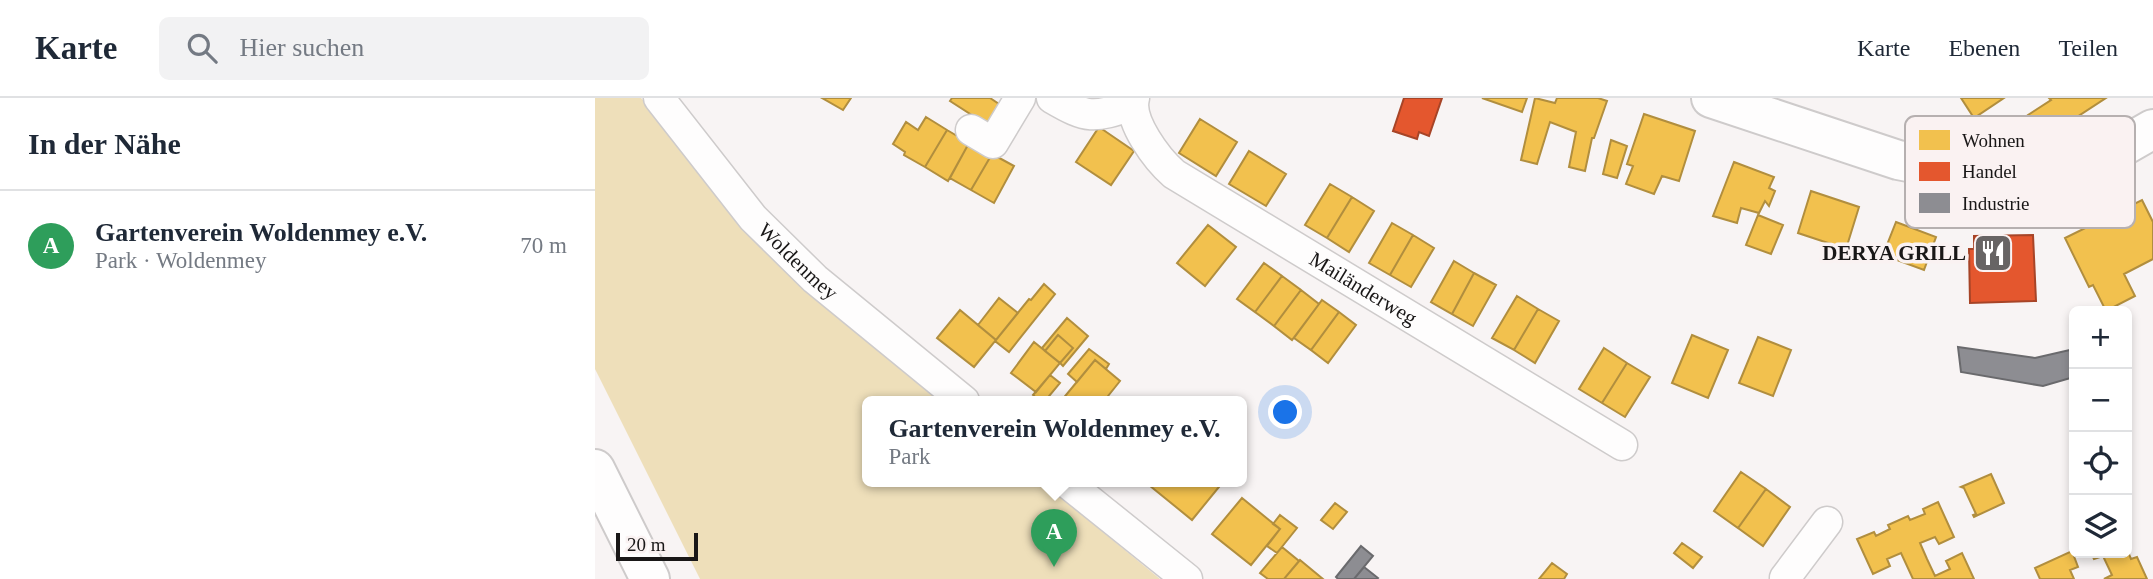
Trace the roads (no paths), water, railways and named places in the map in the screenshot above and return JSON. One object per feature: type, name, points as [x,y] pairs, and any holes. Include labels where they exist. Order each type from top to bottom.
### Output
[{"type":"main road","points":[[1711,98],[1905,161]]},
{"type":"main road","points":[[2135,139],[2153,129]]},
{"type":"main road","points":[[595,469],[650,579]]},
{"type":"street","name":"Woldenmey","points":[[659,98],[753,218],[815,279],[958,396]]},
{"type":"street","points":[[971,130],[993,143],[1020,98]]},
{"type":"street","name":"Mailänderweg","points":[[1052,98],[1079,114],[1101,115],[1133,102],[1149,147],[1160,162],[1174,174],[1622,445]]},
{"type":"street","points":[[1072,487],[1187,579]]},
{"type":"street","points":[[1786,579],[1827,522]]},
{"type":"place","name":"DERYA GRILL","points":[[1993,253]]},
{"type":"place","name":"Gartenverein Woldenmey e.V.","points":[[1054,567]]}]
